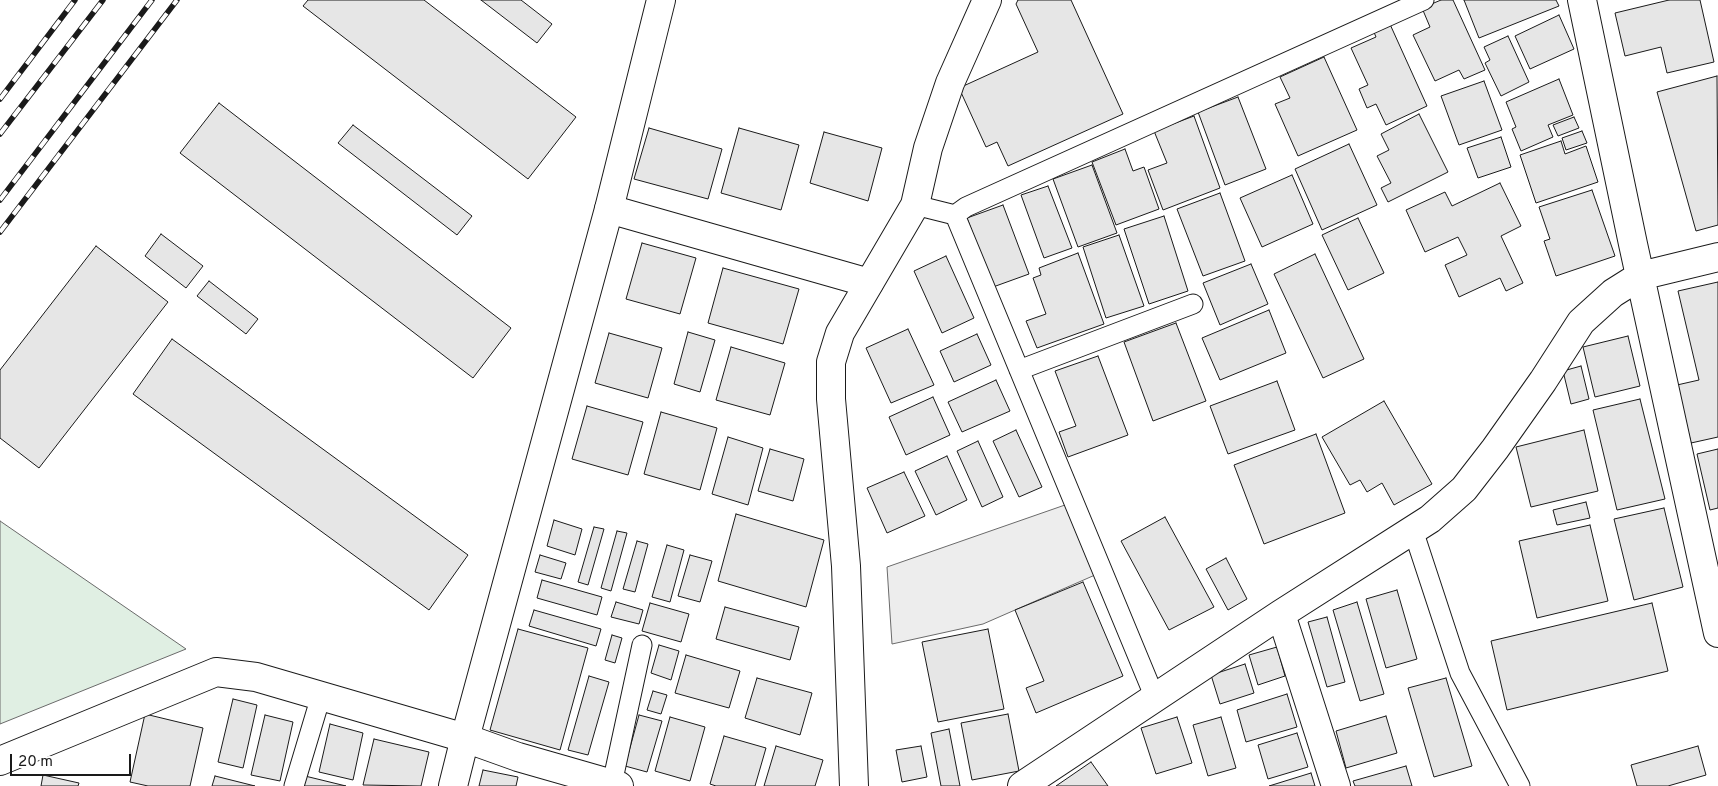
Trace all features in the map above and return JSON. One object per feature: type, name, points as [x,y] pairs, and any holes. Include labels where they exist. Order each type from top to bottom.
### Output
[{"type":"street","points":[[453,786],[609,209],[661,0]]},
{"type":"street","points":[[854,786],[846,566],[830,398],[831,362],[840,333],[915,205],[928,148],[950,83],[987,0]]},
{"type":"street","points":[[1582,0],[1717,626]]},
{"type":"street","points":[[609,209],[869,283]]},
{"type":"street","points":[[1022,786],[1281,614],[1430,519],[1464,489],[1496,449],[1581,322],[1613,293],[1640,276],[1718,257]]},
{"type":"street","points":[[1281,614],[1336,786]]},
{"type":"street","points":[[0,761],[216,672],[256,677],[466,738],[518,758],[615,785]]},
{"type":"lane","points":[[955,215],[966,207],[1424,0]]},
{"type":"lane","points":[[915,205],[955,215]]},
{"type":"lane","points":[[955,215],[1155,698]]},
{"type":"lane","points":[[1019,370],[1193,304]]},
{"type":"lane","points":[[1413,530],[1460,674],[1520,786]]},
{"type":"lane","points":[[615,785],[642,645]]},
{"type":"lane","points":[[294,786],[321,696]]},
{"type":"green space","points":[[0,521],[186,649],[0,724]]},
{"type":"shaded area","points":[[1065,505],[1095,575],[983,624],[892,644],[887,567]]},
{"type":"building","points":[[308,0],[424,0],[576,117],[528,179],[303,6]]},
{"type":"building","points":[[481,0],[521,0],[552,24],[537,43]]},
{"type":"building","points":[[1018,0],[1071,0],[1123,114],[1008,166],[997,142],[986,147],[959,88],[1038,52],[1016,4]]},
{"type":"building","points":[[1441,0],[1453,0],[1485,70],[1464,79],[1459,70],[1435,81],[1413,35],[1430,27],[1422,8]]},
{"type":"building","points":[[1464,0],[1556,0],[1559,6],[1479,38]]},
{"type":"building","points":[[1669,0],[1700,0],[1714,62],[1667,73],[1661,47],[1625,56],[1615,13]]},
{"type":"building","points":[[1559,15],[1574,49],[1530,69],[1515,36]]},
{"type":"building","points":[[1389,22],[1427,106],[1386,125],[1376,104],[1367,108],[1359,89],[1368,85],[1351,48],[1376,37],[1373,30]]},
{"type":"building","points":[[1508,36],[1529,82],[1501,96],[1485,63],[1490,60],[1484,47]]},
{"type":"building","points":[[1324,57],[1357,130],[1298,156],[1275,104],[1290,98],[1280,77]]},
{"type":"building","points":[[1717,76],[1718,225],[1696,231],[1657,92]]},
{"type":"building","points":[[1559,79],[1573,115],[1548,125],[1553,137],[1521,151],[1512,129],[1516,127],[1506,102]]},
{"type":"building","points":[[1484,81],[1502,130],[1459,145],[1441,96]]},
{"type":"building","points":[[1238,97],[1266,169],[1225,185],[1198,112]]},
{"type":"building","points":[[219,103],[511,328],[473,378],[180,153]]},
{"type":"building","points":[[1419,114],[1448,172],[1388,202],[1381,188],[1391,183],[1377,156],[1389,150],[1381,134]]},
{"type":"building","points":[[1194,116],[1220,188],[1163,210],[1148,170],[1167,163],[1154,131]]},
{"type":"building","points":[[1574,117],[1579,128],[1558,136],[1553,125]]},
{"type":"building","points":[[353,125],[472,216],[457,235],[338,143]]},
{"type":"building","points":[[649,128],[722,149],[708,199],[634,179]]},
{"type":"building","points":[[739,128],[799,145],[781,210],[721,193]]},
{"type":"building","points":[[1582,131],[1587,143],[1566,150],[1562,138]]},
{"type":"building","points":[[824,132],[882,148],[868,201],[810,183]]},
{"type":"building","points":[[1501,137],[1511,167],[1478,178],[1467,148]]},
{"type":"building","points":[[1561,141],[1565,154],[1586,146],[1598,182],[1536,203],[1520,155]]},
{"type":"building","points":[[1349,144],[1377,205],[1322,230],[1295,169]]},
{"type":"building","points":[[1125,149],[1133,171],[1144,167],[1159,209],[1116,225],[1092,162]]},
{"type":"building","points":[[1092,165],[1117,233],[1078,247],[1053,179]]},
{"type":"building","points":[[1292,175],[1313,224],[1262,247],[1240,198]]},
{"type":"building","points":[[1500,183],[1521,226],[1501,236],[1523,283],[1506,291],[1500,278],[1459,297],[1445,265],[1467,255],[1458,237],[1425,252],[1406,210],[1445,192],[1452,206]]},
{"type":"building","points":[[1048,186],[1072,248],[1044,258],[1021,195]]},
{"type":"building","points":[[1592,190],[1615,256],[1556,276],[1544,241],[1550,239],[1539,207]]},
{"type":"building","points":[[1220,193],[1245,261],[1203,276],[1177,209]]},
{"type":"building","points":[[1003,205],[1029,274],[993,287],[967,218]]},
{"type":"building","points":[[1164,216],[1188,291],[1149,304],[1124,229]]},
{"type":"building","points":[[1358,218],[1384,273],[1348,290],[1322,235]]},
{"type":"building","points":[[161,234],[203,266],[186,288],[145,256]]},
{"type":"building","points":[[1119,235],[1144,306],[1106,318],[1083,247]]},
{"type":"building","points":[[642,243],[696,258],[680,314],[626,299]]},
{"type":"building","points":[[96,246],[168,302],[39,468],[0,438],[0,370]]},
{"type":"building","points":[[1078,253],[1104,324],[1037,348],[1026,321],[1046,314],[1033,278],[1041,275],[1039,268]]},
{"type":"building","points":[[1315,254],[1364,359],[1323,378],[1274,274]]},
{"type":"building","points":[[946,256],[974,318],[942,333],[914,271]]},
{"type":"building","points":[[1251,264],[1268,304],[1220,325],[1203,283]]},
{"type":"building","points":[[723,268],[799,289],[783,344],[708,323]]},
{"type":"building","points":[[209,281],[258,319],[246,334],[197,296]]},
{"type":"building","points":[[1718,282],[1718,437],[1691,443],[1677,385],[1699,380],[1678,291]]},
{"type":"building","points":[[1269,310],[1286,353],[1220,380],[1202,338]]},
{"type":"building","points":[[1176,323],[1206,401],[1153,421],[1124,342]]},
{"type":"building","points":[[908,329],[934,385],[891,403],[866,348]]},
{"type":"building","points":[[688,332],[715,340],[700,392],[674,384]]},
{"type":"building","points":[[609,333],[662,348],[648,398],[595,383]]},
{"type":"building","points":[[977,334],[991,365],[954,382],[940,351]]},
{"type":"building","points":[[1628,336],[1640,386],[1595,397],[1583,347]]},
{"type":"building","points":[[172,339],[468,555],[429,610],[133,394]]},
{"type":"building","points":[[731,347],[785,363],[770,415],[716,400]]},
{"type":"building","points":[[1098,356],[1128,435],[1068,457],[1059,432],[1076,426],[1055,371]]},
{"type":"building","points":[[1581,366],[1589,399],[1571,404],[1563,371]]},
{"type":"building","points":[[996,380],[1010,411],[962,432],[948,402]]},
{"type":"building","points":[[1277,381],[1295,430],[1228,454],[1210,406]]},
{"type":"building","points":[[933,397],[950,435],[906,455],[889,417]]},
{"type":"building","points":[[1640,399],[1665,499],[1617,510],[1593,410]]},
{"type":"building","points":[[1384,401],[1432,484],[1394,505],[1382,483],[1367,492],[1360,480],[1350,485],[1322,437]]},
{"type":"building","points":[[587,406],[643,422],[628,475],[572,459]]},
{"type":"building","points":[[661,412],[717,428],[700,490],[644,474]]},
{"type":"building","points":[[1016,430],[1042,487],[1019,497],[993,441]]},
{"type":"building","points":[[1584,430],[1598,491],[1531,507],[1516,447]]},
{"type":"building","points":[[1316,434],[1345,513],[1264,544],[1234,465]]},
{"type":"building","points":[[728,437],[763,448],[748,505],[712,494]]},
{"type":"building","points":[[978,441],[1003,497],[982,507],[957,451]]},
{"type":"building","points":[[770,449],[804,459],[793,501],[758,491]]},
{"type":"building","points":[[1718,449],[1718,508],[1710,510],[1697,454]]},
{"type":"building","points":[[947,456],[967,500],[936,515],[915,471]]},
{"type":"building","points":[[904,472],[925,516],[887,533],[867,488]]},
{"type":"building","points":[[1586,502],[1590,518],[1557,525],[1553,510]]},
{"type":"building","points":[[1664,508],[1683,587],[1634,600],[1614,519]]},
{"type":"building","points":[[736,514],[824,540],[806,607],[718,581]]},
{"type":"building","points":[[1165,517],[1214,607],[1169,630],[1121,541]]},
{"type":"building","points":[[554,520],[582,529],[575,555],[547,546]]},
{"type":"building","points":[[1590,525],[1608,601],[1537,618],[1519,541]]},
{"type":"building","points":[[594,527],[604,529],[588,585],[578,582]]},
{"type":"building","points":[[617,531],[627,533],[611,591],[601,588]]},
{"type":"building","points":[[637,541],[648,544],[635,592],[623,589]]},
{"type":"building","points":[[667,545],[684,550],[670,602],[652,597]]},
{"type":"building","points":[[540,555],[566,563],[561,579],[535,572]]},
{"type":"building","points":[[690,555],[712,561],[700,602],[678,596]]},
{"type":"building","points":[[1226,558],[1247,599],[1228,610],[1206,569]]},
{"type":"building","points":[[542,580],[602,597],[597,615],[537,598]]},
{"type":"building","points":[[1083,582],[1123,676],[1036,713],[1026,688],[1044,681],[1015,610]]},
{"type":"building","points":[[1397,590],[1417,659],[1386,668],[1366,599]]},
{"type":"building","points":[[616,602],[643,610],[639,624],[611,617]]},
{"type":"building","points":[[1357,602],[1384,694],[1360,701],[1333,610]]},
{"type":"building","points":[[650,603],[689,614],[681,642],[642,631]]},
{"type":"building","points":[[1652,603],[1668,671],[1507,710],[1491,641]]},
{"type":"building","points":[[725,607],[799,627],[790,660],[716,639]]},
{"type":"building","points":[[534,610],[601,629],[596,646],[529,626]]},
{"type":"building","points":[[1327,617],[1345,682],[1327,687],[1308,622]]},
{"type":"building","points":[[518,629],[588,648],[560,750],[490,730]]},
{"type":"building","points":[[988,629],[1004,709],[938,722],[922,642]]},
{"type":"building","points":[[612,635],[622,638],[615,663],[605,660]]},
{"type":"building","points":[[659,645],[679,651],[671,680],[651,673]]},
{"type":"building","points":[[1277,647],[1285,676],[1258,685],[1249,655]]},
{"type":"building","points":[[686,655],[740,671],[729,708],[675,693]]},
{"type":"building","points":[[1245,664],[1254,693],[1220,704],[1211,675]]},
{"type":"building","points":[[589,676],[609,682],[588,755],[568,750]]},
{"type":"building","points":[[757,678],[812,693],[800,735],[745,718]]},
{"type":"building","points":[[1446,678],[1472,766],[1434,777],[1408,688]]},
{"type":"building","points":[[653,691],[667,695],[661,714],[647,710]]},
{"type":"building","points":[[1287,694],[1297,727],[1246,742],[1237,710]]},
{"type":"building","points":[[233,699],[257,705],[243,768],[218,762]]},
{"type":"building","points":[[145,714],[203,728],[190,786],[148,786],[130,782]]},
{"type":"building","points":[[1008,714],[1019,771],[972,780],[961,723]]},
{"type":"building","points":[[265,715],[293,722],[280,781],[251,775]]},
{"type":"building","points":[[639,715],[662,721],[647,772],[625,766]]},
{"type":"building","points":[[1386,716],[1397,753],[1346,768],[1336,731]]},
{"type":"building","points":[[670,717],[705,727],[690,781],[655,771]]},
{"type":"building","points":[[1177,717],[1192,763],[1156,774],[1141,728]]},
{"type":"building","points":[[1221,717],[1236,768],[1208,776],[1193,725]]},
{"type":"building","points":[[330,724],[363,733],[353,780],[319,772]]},
{"type":"building","points":[[949,729],[960,786],[941,786],[931,733]]},
{"type":"building","points":[[1297,733],[1308,767],[1268,779],[1258,745]]},
{"type":"building","points":[[724,736],[766,748],[755,786],[716,786],[710,784]]},
{"type":"building","points":[[374,739],[429,752],[421,786],[363,785]]},
{"type":"building","points":[[776,746],[823,760],[815,786],[764,786]]},
{"type":"building","points":[[921,746],[927,777],[902,782],[896,750]]},
{"type":"building","points":[[1698,746],[1706,775],[1668,786],[1637,786],[1631,765]]},
{"type":"building","points":[[1091,762],[1108,786],[1056,786]]},
{"type":"building","points":[[1406,766],[1412,786],[1355,786],[1353,781]]},
{"type":"building","points":[[483,770],[518,777],[516,786],[479,786]]},
{"type":"building","points":[[1311,773],[1315,786],[1269,786]]},
{"type":"building","points":[[43,775],[79,783],[78,786],[41,786]]},
{"type":"building","points":[[215,776],[255,786],[212,786]]},
{"type":"building","points":[[305,776],[346,786],[303,786]]},
{"type":"railway","points":[[0,99],[75,0]]},
{"type":"railway","points":[[0,134],[103,0]]},
{"type":"railway","points":[[0,200],[152,0]]},
{"type":"railway","points":[[0,232],[177,0]]}]
